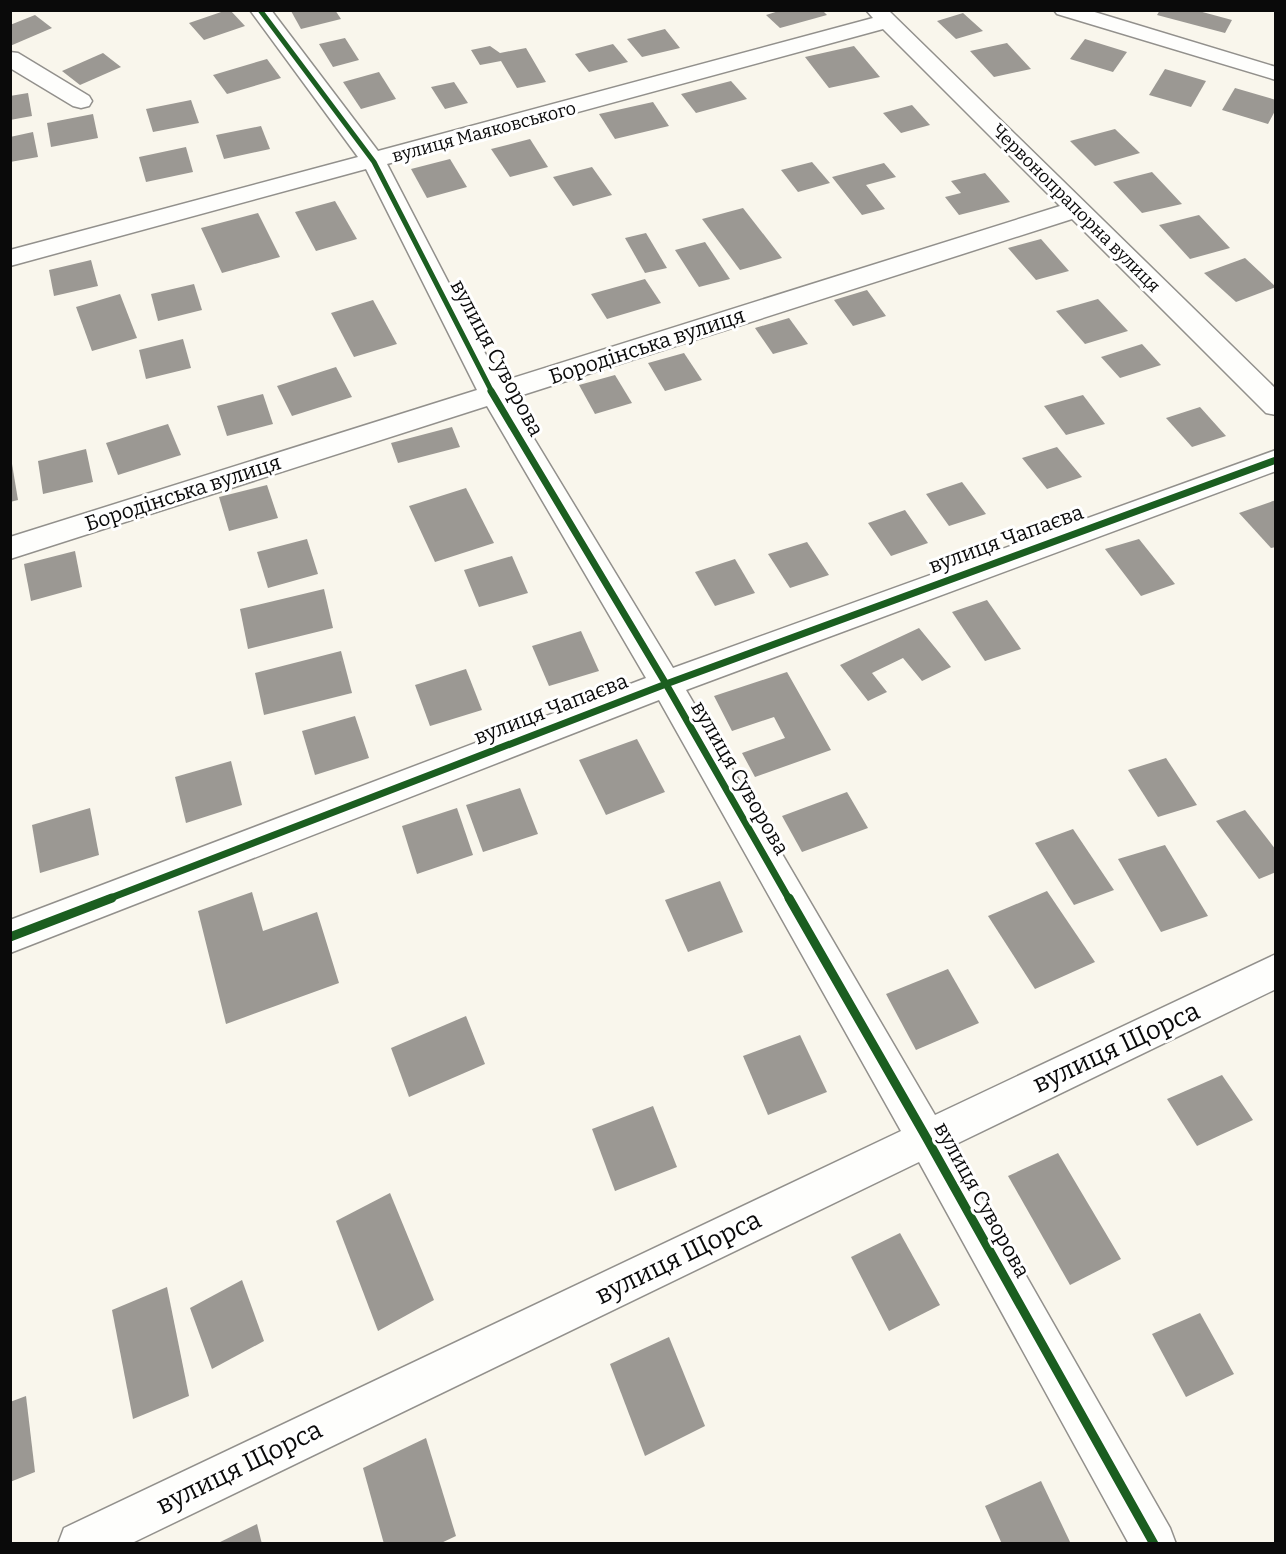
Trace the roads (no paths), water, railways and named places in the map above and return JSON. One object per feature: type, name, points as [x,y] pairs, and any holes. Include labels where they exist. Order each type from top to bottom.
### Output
[{"type":"street","name":"вулиця Суворова","points":[[260,10],[374,162],[493,394],[666,684],[926,1137],[1154,1544]]},
{"type":"street","points":[[1064,10],[1103,16],[1275,74]]},
{"type":"street","name":"вулиця Маяковського","points":[[10,258],[374,162],[881,16]]},
{"type":"street","name":"Червонопрапорна вулиця","points":[[881,16],[1275,406]]},
{"type":"street","points":[[10,58],[81,101]]},
{"type":"street","name":"Бородінська вулиця","points":[[10,548],[1077,210]]},
{"type":"street","name":"вулиця Чапаєва","points":[[10,937],[666,684],[1275,460]]},
{"type":"street","name":"вулиця Щорса","points":[[80,1544],[1275,971]]}]
